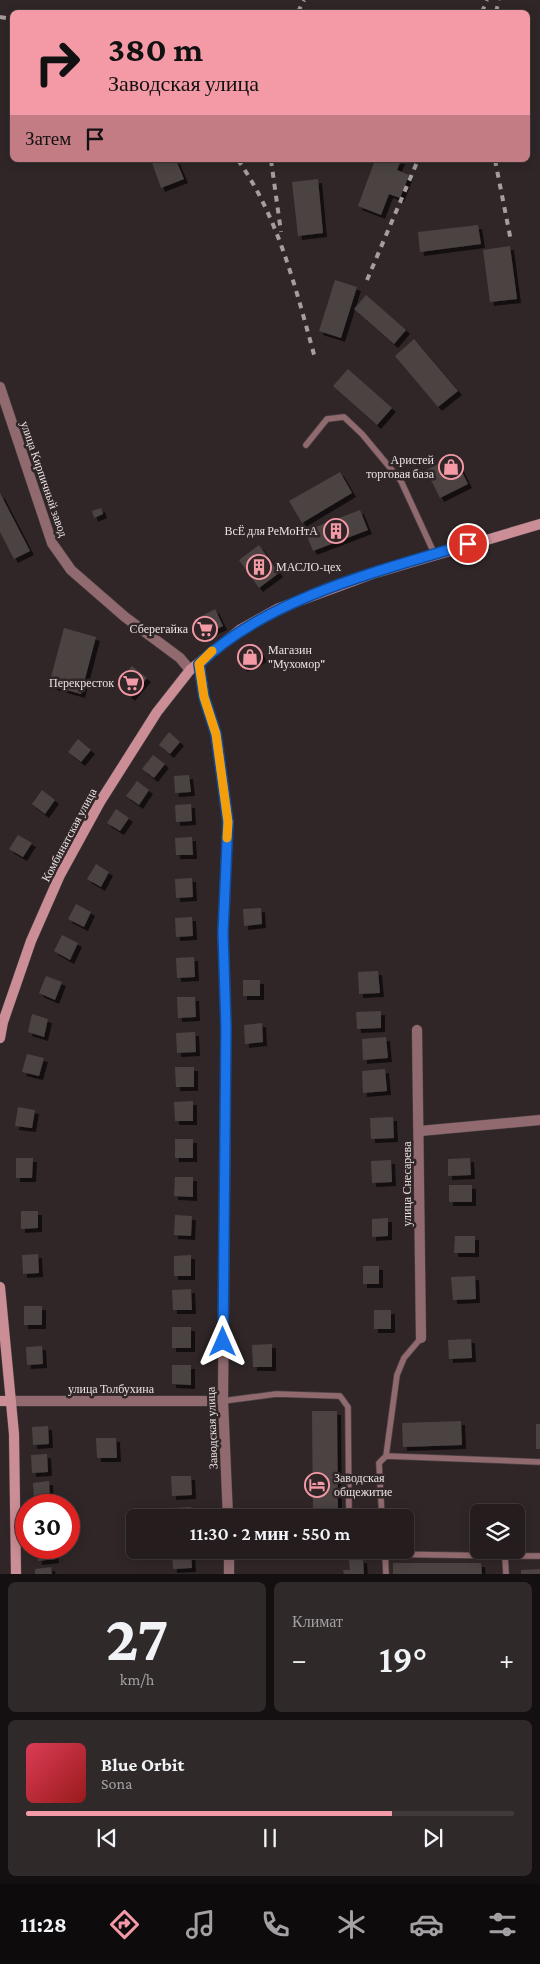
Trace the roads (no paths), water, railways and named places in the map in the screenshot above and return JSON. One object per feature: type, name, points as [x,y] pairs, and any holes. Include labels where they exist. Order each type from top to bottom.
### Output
[{"type":"main road","points":[[194,667],[241,629],[277,609],[372,574],[540,524]]},
{"type":"main road","name":"Комбинатская улица","points":[[0,1038],[3,1022],[31,940],[60,875],[100,802],[152,720],[194,667]]},
{"type":"main road","points":[[0,1287],[5,1401],[14,1434],[16,1574]]},
{"type":"street","name":"улица Кирпичный завод","points":[[0,387],[52,543],[71,570],[125,617],[194,667]]},
{"type":"street","name":"Заводская улица","points":[[194,667],[216,734],[228,822],[223,933],[226,1027],[223,1401],[228,1509]]},
{"type":"street","name":"улица Снесарева","points":[[417,1030],[420,1131],[421,1338]]},
{"type":"street","points":[[420,1131],[540,1120]]},
{"type":"street","name":"улица Толбухина","points":[[5,1401],[223,1401]]},
{"type":"street","points":[[228,1559],[229,1574]]},
{"type":"lane","points":[[306,445],[327,419],[344,417],[362,434],[401,481],[434,554]]},
{"type":"lane","points":[[382,1509],[379,1463],[386,1456],[397,1375],[404,1358],[421,1338]]},
{"type":"lane","points":[[223,1401],[276,1394],[340,1396],[345,1400],[348,1407],[349,1509]]},
{"type":"lane","points":[[386,1456],[540,1462]]},
{"type":"lane","points":[[414,1552],[470,1555]]},
{"type":"lane","points":[[525,1556],[540,1556]]},
{"type":"lane","points":[[384,1559],[386,1574]]},
{"type":"lane","points":[[505,1559],[506,1574]]},
{"type":"railway","points":[[299,10],[304,0]]},
{"type":"railway","points":[[483,10],[487,0]]},
{"type":"railway","points":[[496,10],[499,0]]},
{"type":"railway","points":[[0,17],[10,19]]},
{"type":"railway","points":[[239,162],[265,206],[285,255],[315,358]]},
{"type":"railway","points":[[271,162],[281,232]]},
{"type":"railway","points":[[367,280],[417,162]]},
{"type":"railway","points":[[495,162],[511,241]]},
{"type":"place","name":"Аристей торговая база","points":[[451,467]]},
{"type":"place","name":"ВсЁ для РеМоНтА","points":[[336,531]]},
{"type":"place","name":"МАСЛО-цех","points":[[259,567]]},
{"type":"place","name":"Сберегайка","points":[[205,629]]},
{"type":"place","name":"Магазин \"Мухомор\"","points":[[250,657]]},
{"type":"place","name":"Перекресток","points":[[131,683]]},
{"type":"place","name":"Заводская общежитие","points":[[317,1485]]}]
